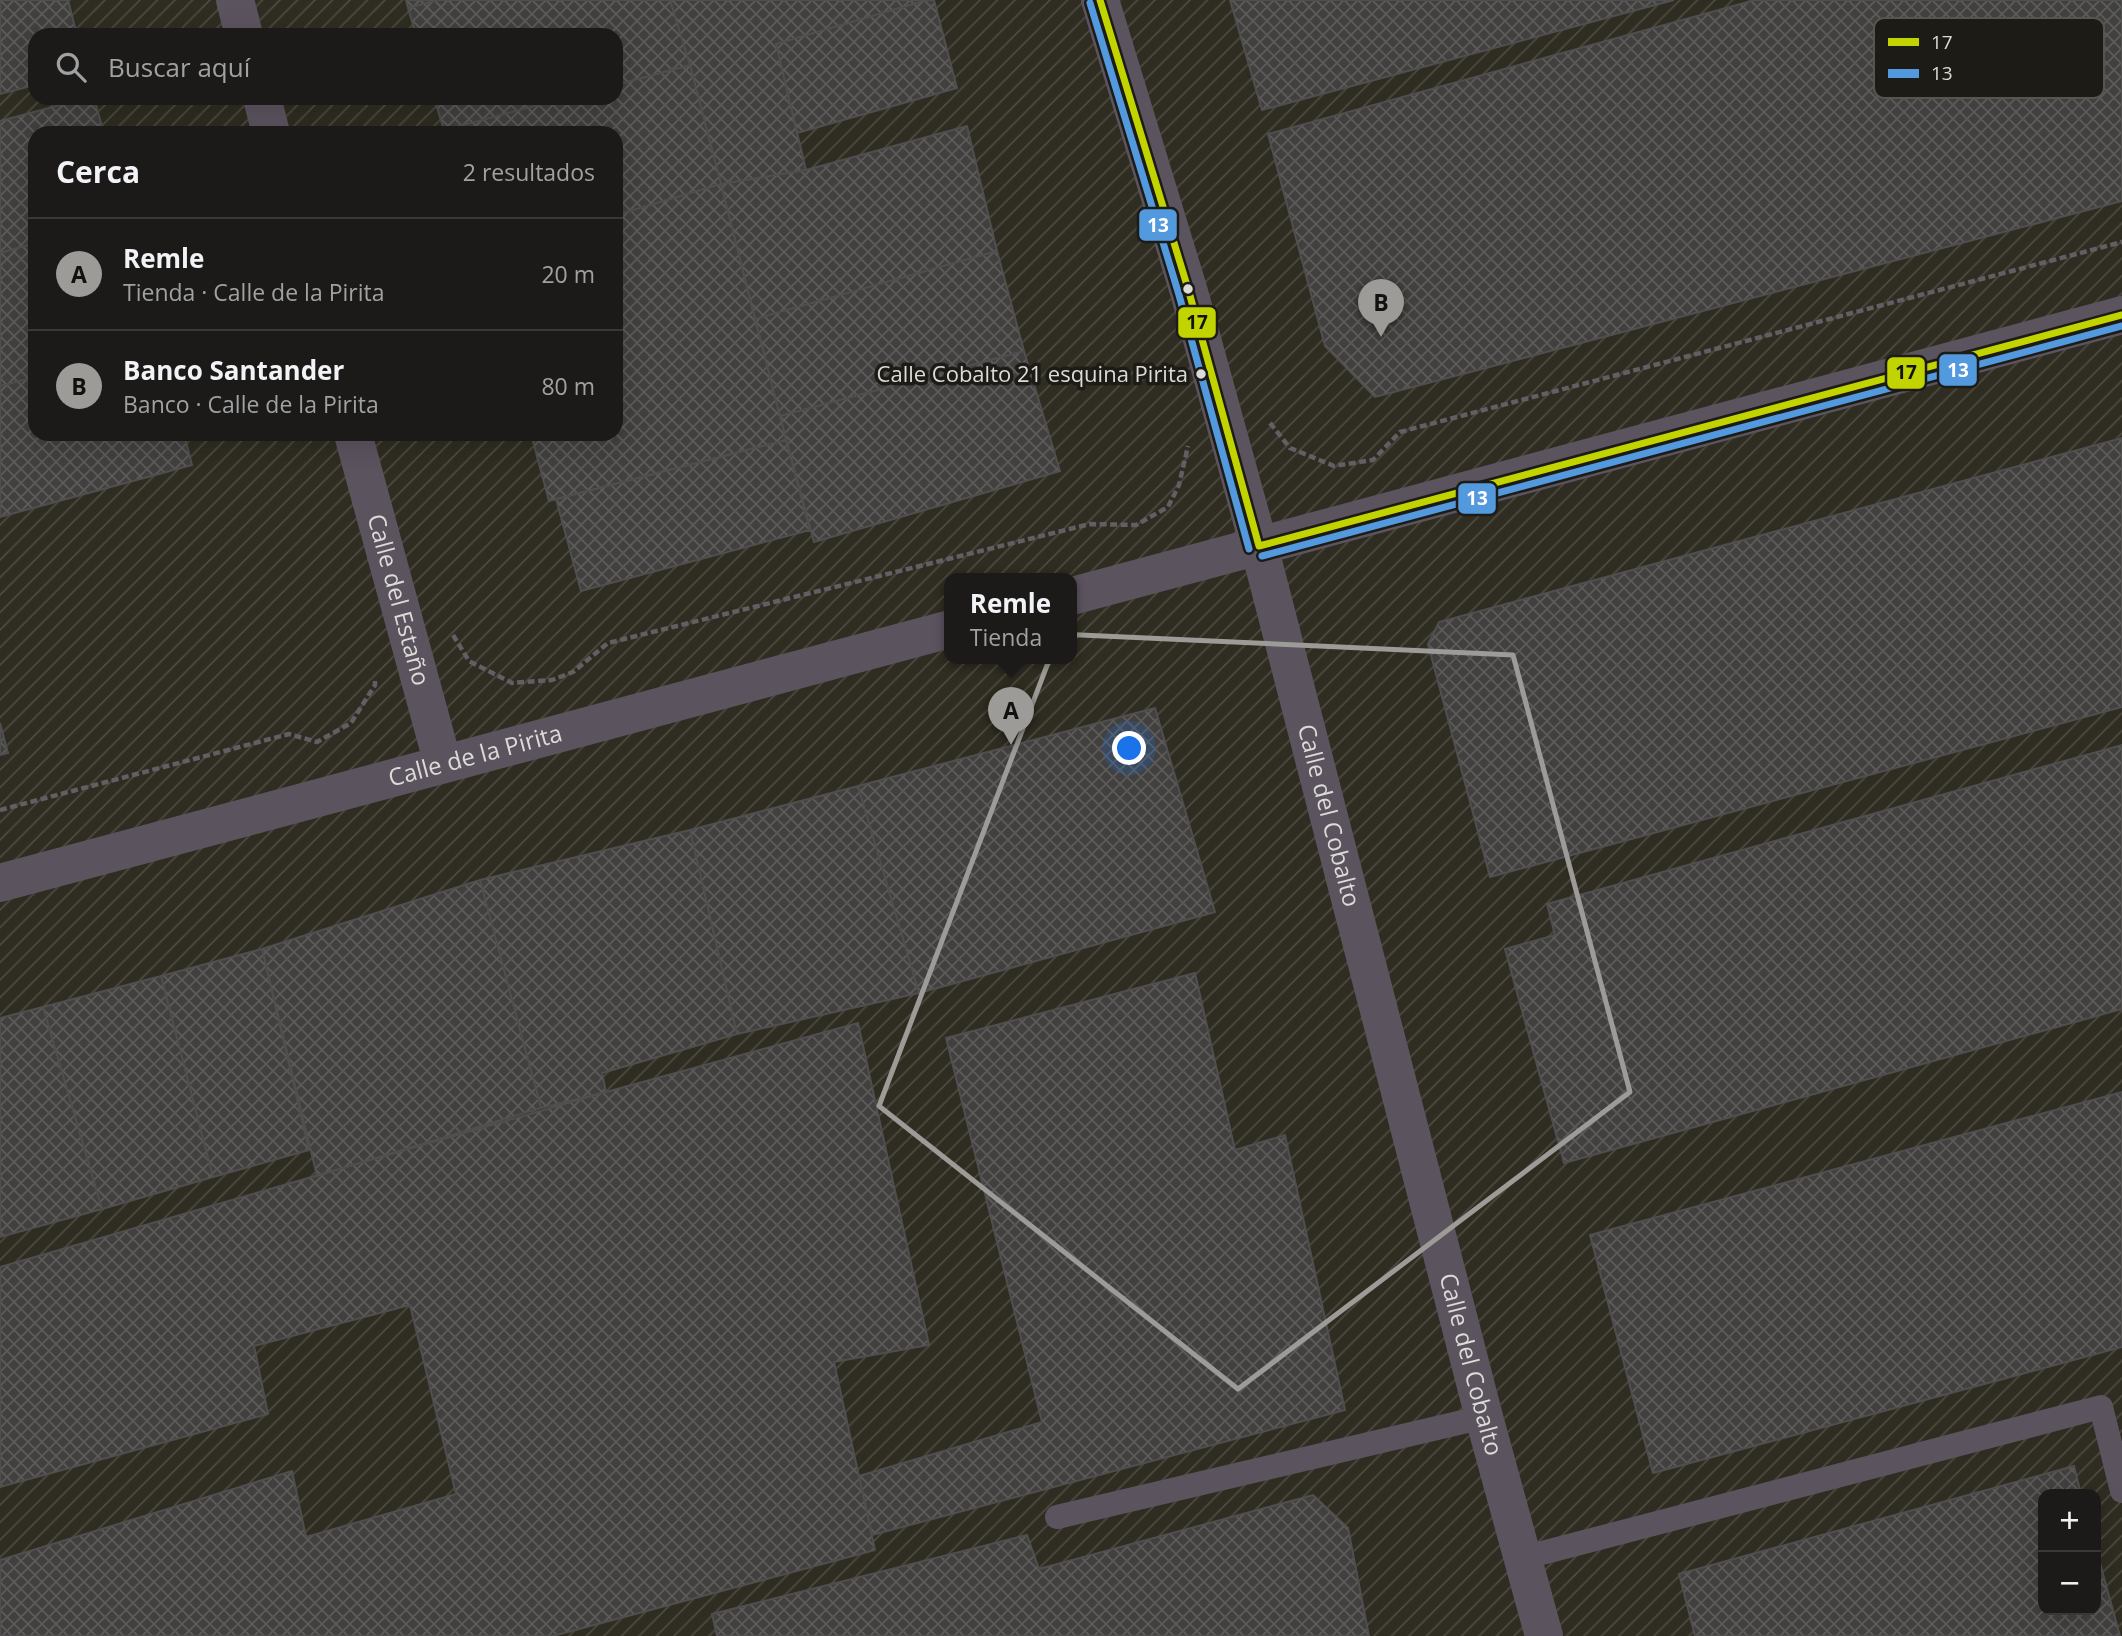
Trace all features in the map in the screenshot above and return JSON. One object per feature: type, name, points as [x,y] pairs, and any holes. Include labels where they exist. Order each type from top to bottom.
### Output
[{"type":"street","points":[[235,0],[242,28]]},
{"type":"street","name":"Calle del Cobalto","points":[[1100,0],[1189,292],[1259,546],[1484,1417],[1544,1636]]},
{"type":"street","points":[[264,105],[269,126]]},
{"type":"street","points":[[1077,595],[2122,316]]},
{"type":"street","name":"Calle del Estaño","points":[[355,441],[443,764]]},
{"type":"street","name":"Calle de la Pirita","points":[[0,883],[944,631]]},
{"type":"lane","points":[[1523,1558],[2101,1407],[2122,1491]]},
{"type":"lane","points":[[1057,1517],[1484,1417]]},
{"type":"path","points":[[1263,414],[1290,448],[1334,466],[1373,460],[1400,432],[2122,242]]},
{"type":"path","points":[[447,625],[469,661],[512,683],[552,680],[573,672],[608,643],[1090,524],[1136,525],[1168,507],[1179,485],[1191,433]]},
{"type":"path","points":[[0,810],[289,734],[317,742],[351,723],[375,685],[375,674]]},
{"type":"highlighted area","points":[[1059,634],[1513,655],[1630,1092],[1238,1389],[879,1106]]},
{"type":"shaded area","points":[[0,0],[2122,0],[2122,1636],[0,1636]]},
{"type":"building","points":[[0,0],[68,0],[75,28],[28,28],[28,87],[0,94]]},
{"type":"building","points":[[406,0],[438,0],[408,8]]},
{"type":"building","points":[[438,0],[670,0],[690,65],[623,83],[623,28],[414,28],[408,8]]},
{"type":"building","points":[[670,0],[927,0],[776,44],[806,170],[721,184]]},
{"type":"building","points":[[934,0],[957,88],[797,133],[776,44]]},
{"type":"building","points":[[1230,0],[1674,0],[1262,110]]},
{"type":"building","points":[[1755,0],[2122,0],[2122,201],[1375,397],[1325,346],[1268,134]]},
{"type":"building","points":[[690,65],[721,184],[623,213],[623,126],[459,126],[539,105],[623,105],[623,83]]},
{"type":"building","points":[[60,105],[96,105],[102,126],[28,126],[28,245],[0,253],[0,121]]},
{"type":"building","points":[[436,105],[539,105],[459,126],[443,126]]},
{"type":"building","points":[[967,126],[997,251],[755,319],[721,184],[806,170]]},
{"type":"building","points":[[721,184],[786,440],[549,501],[533,441],[623,441],[623,213]]},
{"type":"building","points":[[28,245],[28,379],[0,386],[0,253]]},
{"type":"building","points":[[997,251],[1024,351],[780,416],[755,319]]},
{"type":"building","points":[[1024,351],[1060,471],[814,542],[780,416]]},
{"type":"building","points":[[28,379],[28,441],[186,441],[192,465],[0,517],[0,386]]},
{"type":"building","points":[[2122,438],[2122,707],[1490,877],[1428,644],[1439,622]]},
{"type":"building","points":[[786,440],[810,530],[581,591],[556,499]]},
{"type":"building","points":[[1155,708],[1215,912],[919,993],[858,786]]},
{"type":"building","points":[[0,723],[8,753],[0,755]]},
{"type":"building","points":[[2122,745],[2122,1009],[1564,1163],[1505,949],[1555,935],[1547,904]]},
{"type":"building","points":[[858,786],[919,993],[737,1034],[690,830]]},
{"type":"building","points":[[690,830],[737,1034],[602,1073],[606,1092],[541,1108],[480,880]]},
{"type":"building","points":[[480,880],[541,1108],[317,1176],[262,949]]},
{"type":"building","points":[[262,949],[309,1150],[213,1177],[161,976]]},
{"type":"building","points":[[1195,973],[1235,1150],[1285,1135],[1345,1410],[872,1535],[859,1476],[1042,1422],[946,1038]]},
{"type":"building","points":[[161,976],[213,1177],[102,1209],[43,1007]]},
{"type":"building","points":[[43,1007],[102,1209],[0,1237],[0,1018]]},
{"type":"building","points":[[858,1023],[929,1345],[834,1362],[875,1550],[553,1636],[0,1636],[0,1560],[292,1471],[306,1537],[456,1494],[410,1305],[254,1346],[268,1414],[0,1487],[0,1267],[606,1092]]},
{"type":"building","points":[[2122,1092],[2122,1347],[1653,1473],[1590,1235]]},
{"type":"building","points":[[2074,1466],[2080,1489],[2038,1489],[2038,1615],[2101,1615],[2101,1566],[2120,1636],[1695,1636],[1679,1574]]},
{"type":"building","points":[[1313,1495],[1348,1528],[1369,1636],[717,1636],[712,1614],[1027,1535],[1039,1569]]},
{"type":"transit line","name":"17","points":[[1100,0],[1189,292],[1259,546]]},
{"type":"transit line","name":"13","points":[[1090,3],[1179,295],[1249,549]]},
{"type":"transit line","name":"17","points":[[1259,546],[2122,315]]},
{"type":"transit line","name":"13","points":[[1262,556],[2122,326]]},
{"type":"place","name":"Banco Santander","points":[[1381,337]]},
{"type":"place","name":"Calle Cobalto 21 esquina Pirita","points":[[1201,374]]},
{"type":"place","name":"Remle","points":[[1011,745]]}]
